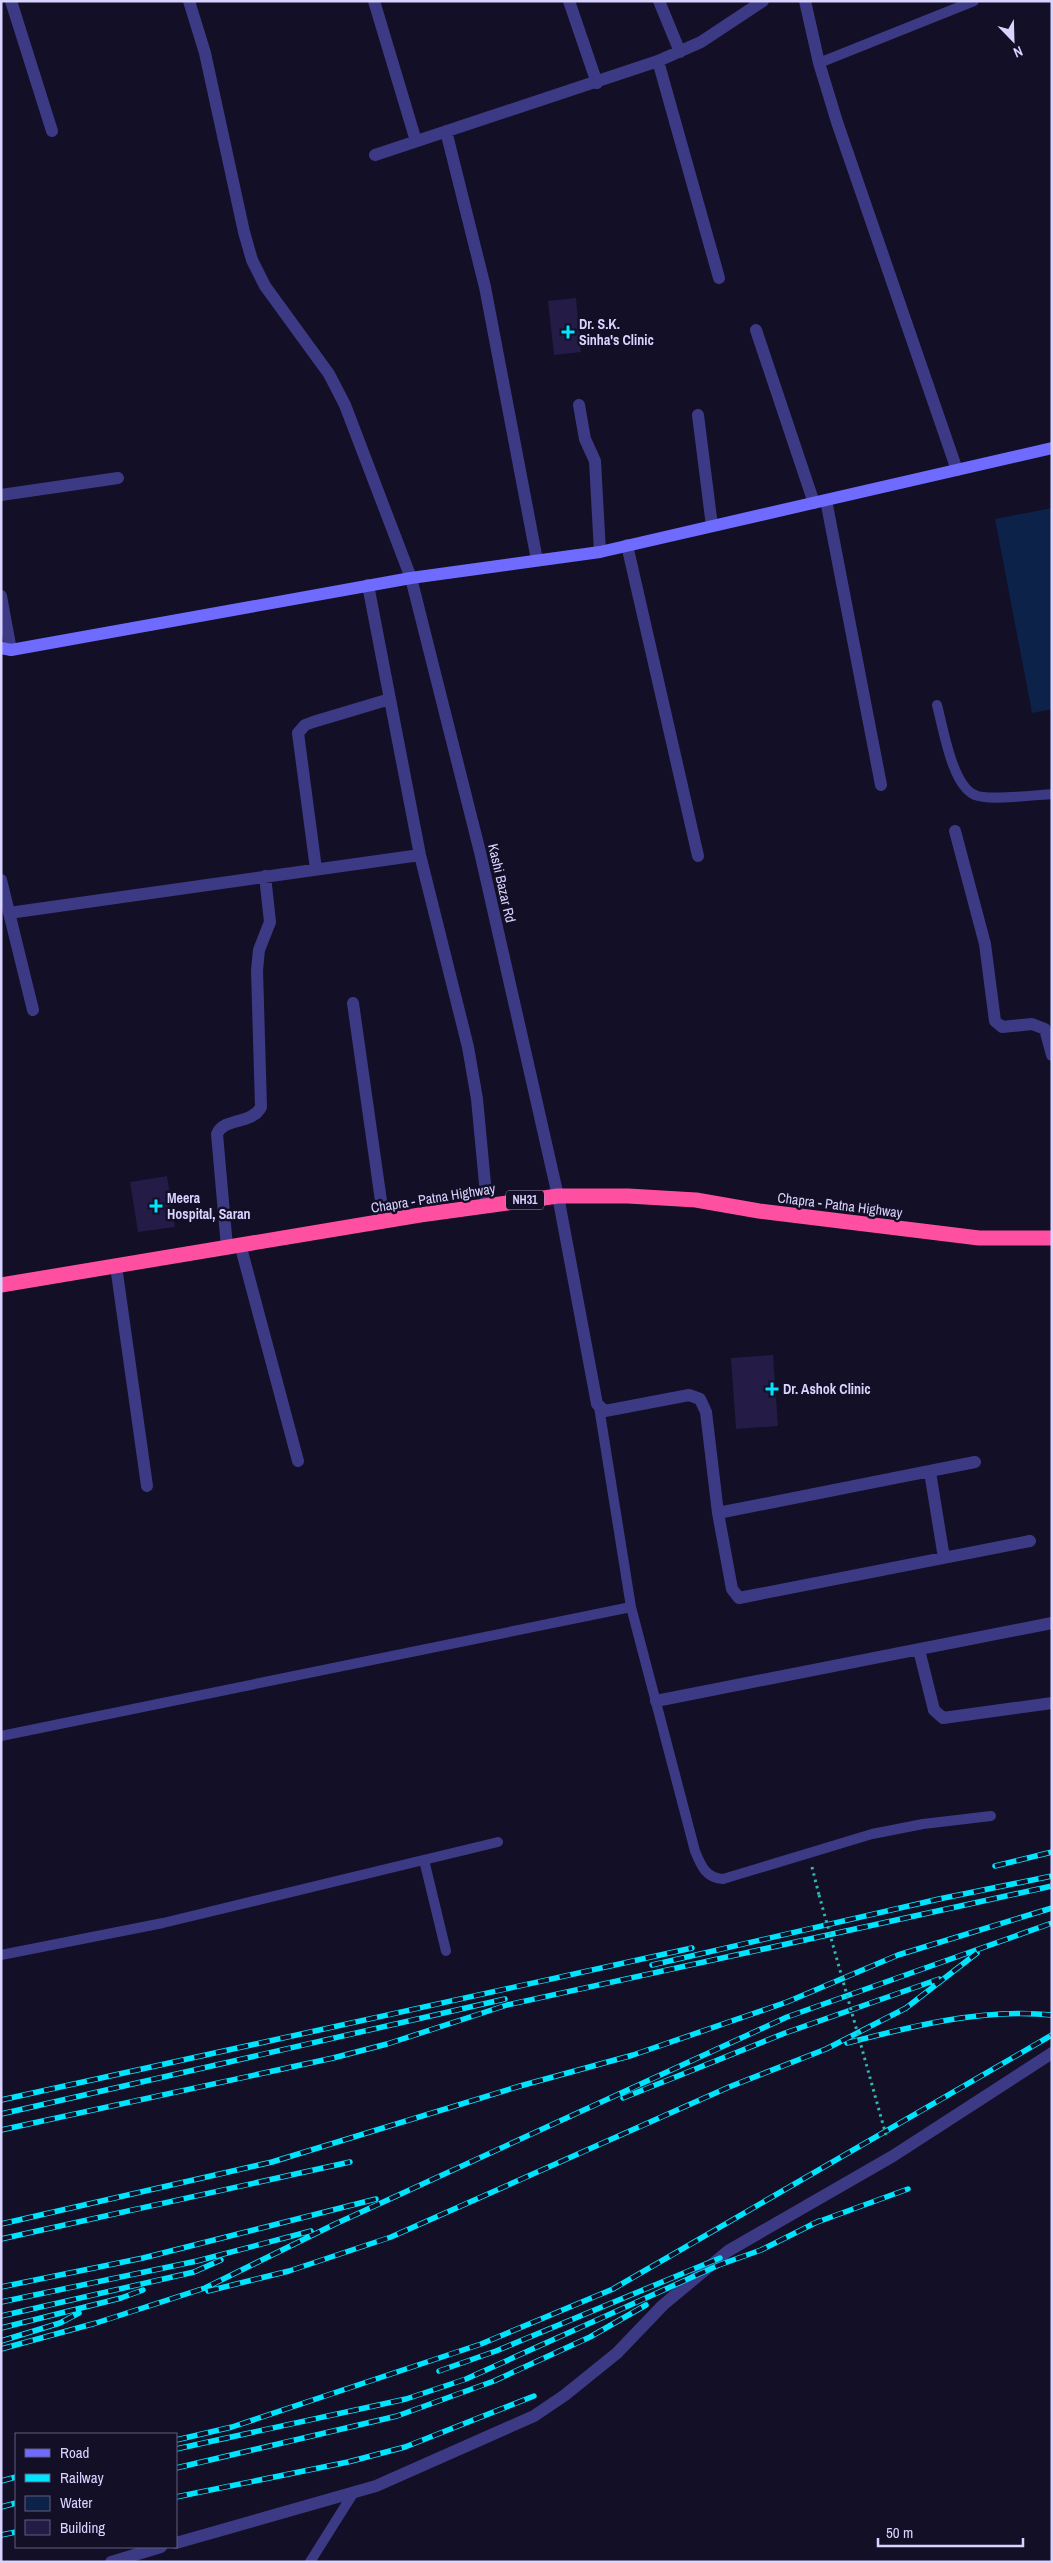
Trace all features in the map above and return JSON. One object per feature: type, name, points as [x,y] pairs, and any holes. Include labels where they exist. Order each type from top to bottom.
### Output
[{"type":"highway","name":"Chapra - Patna Highway","points":[[1,1285],[487,1205],[558,1196],[628,1196],[696,1200],[759,1211],[979,1238],[1052,1238]]},
{"type":"street","points":[[11,1],[52,131]]},
{"type":"street","name":"Kashi Bazar Rd","points":[[190,1],[205,53],[244,232],[252,260],[265,286],[329,374],[346,405],[411,578],[480,852],[558,1196],[593,1390],[599,1407]]},
{"type":"street","points":[[374,1],[416,141]]},
{"type":"street","points":[[569,1],[596,83]]},
{"type":"street","points":[[658,1],[680,52]]},
{"type":"street","points":[[375,155],[658,61],[701,42],[763,1]]},
{"type":"street","points":[[805,1],[819,63],[837,122],[957,470]]},
{"type":"street","points":[[658,61],[719,278]]},
{"type":"street","points":[[446,132],[488,303],[537,560]]},
{"type":"street","points":[[756,330],[820,502],[882,786]]},
{"type":"street","points":[[578,405],[585,439],[595,461],[600,552]]},
{"type":"street","points":[[698,415],[712,526]]},
{"type":"street","points":[[1,596],[6,649],[411,578],[600,552],[1052,448]]},
{"type":"street","points":[[1,495],[118,478]]},
{"type":"street","points":[[627,545],[698,856]]},
{"type":"street","points":[[368,586],[420,855],[468,1047],[477,1099],[487,1205]]},
{"type":"street","points":[[316,869],[298,733],[305,725],[313,722],[390,699]]},
{"type":"street","points":[[955,831],[986,944],[995,1022],[1002,1027],[1032,1024],[1045,1029],[1052,1055]]},
{"type":"street","points":[[9,913],[420,855]]},
{"type":"street","points":[[265,876],[270,922],[259,950],[258,970],[261,1107],[253,1116],[221,1127],[217,1134],[234,1246],[298,1461]]},
{"type":"street","points":[[1,880],[33,1010]]},
{"type":"street","points":[[353,1003],[384,1222]]},
{"type":"street","points":[[116,1266],[147,1486]]},
{"type":"street","points":[[599,1407],[602,1410],[611,1410],[689,1395],[700,1400],[706,1412],[718,1514],[732,1589],[735,1595],[740,1598],[1030,1541]]},
{"type":"street","points":[[718,1514],[975,1462]]},
{"type":"street","points":[[930,1472],[944,1558]]},
{"type":"street","points":[[656,1701],[1052,1622]]},
{"type":"street","points":[[918,1650],[934,1710],[939,1716],[949,1718],[1052,1703]]},
{"type":"street","points":[[178,2542],[376,2486],[534,2416],[565,2395],[617,2353],[663,2305],[728,2251],[893,2156],[1052,2053]]},
{"type":"street","points":[[111,2562],[159,2548]]},
{"type":"lane","points":[[819,63],[974,1]]},
{"type":"lane","points":[[937,705],[955,771],[968,791],[982,797],[1052,794]]},
{"type":"lane","points":[[599,1407],[631,1608],[695,1852],[704,1870],[715,1879],[723,1879],[895,1828],[991,1816]]},
{"type":"lane","points":[[1,1736],[631,1608]]},
{"type":"lane","points":[[1,1955],[163,1923],[498,1842]]},
{"type":"lane","points":[[424,1860],[446,1951]]},
{"type":"lane","points":[[310,2562],[354,2492]]},
{"type":"path","points":[[809,1854],[886,2135]]},
{"type":"water","points":[[1052,508],[1052,709],[1032,713],[995,519]]},
{"type":"building","points":[[576,298],[581,352],[554,355],[548,301]]},
{"type":"building","points":[[167,1176],[175,1227],[138,1232],[130,1182]]},
{"type":"building","points":[[773,1355],[778,1426],[736,1429],[731,1358]]},
{"type":"railway","points":[[995,1866],[1052,1852]]},
{"type":"railway","points":[[652,1965],[939,1899],[1052,1876]]},
{"type":"railway","points":[[1,2130],[333,2058],[387,2044],[507,2005],[1052,1886]]},
{"type":"railway","points":[[1,2224],[272,2162],[520,2086],[633,2055],[787,2002],[898,1955],[1052,1908]]},
{"type":"railway","points":[[1,2349],[96,2323],[205,2288],[333,2225],[787,2017],[1052,1923]]},
{"type":"railway","points":[[1,2100],[692,1948]]},
{"type":"railway","points":[[208,2291],[289,2271],[391,2237],[729,2087],[826,2049],[906,2008],[977,1953]]},
{"type":"railway","points":[[623,2098],[785,2033],[939,1979]]},
{"type":"railway","points":[[1,2114],[505,1999]]},
{"type":"railway","points":[[847,2043],[897,2030],[974,2016],[1026,2013],[1052,2015]]},
{"type":"railway","points":[[178,2440],[232,2427],[481,2344],[613,2289],[1052,2035]]},
{"type":"railway","points":[[1,2239],[350,2162]]},
{"type":"railway","points":[[812,2224],[908,2189]]},
{"type":"railway","points":[[1,2287],[143,2258],[376,2199]]},
{"type":"railway","points":[[178,2449],[406,2399],[466,2379],[719,2265],[761,2250],[819,2221]]},
{"type":"railway","points":[[1,2302],[197,2261],[311,2231]]},
{"type":"railway","points":[[439,2371],[496,2351],[720,2258]]},
{"type":"railway","points":[[1,2316],[194,2272],[221,2260]]},
{"type":"railway","points":[[1,2328],[121,2298],[143,2290]]},
{"type":"railway","points":[[178,2468],[397,2416],[494,2381],[590,2337],[646,2305]]},
{"type":"railway","points":[[1,2341],[60,2323],[79,2313]]},
{"type":"railway","points":[[178,2497],[348,2462],[405,2447],[534,2396]]},
{"type":"railway","points":[[1,2481],[15,2477]]},
{"type":"railway","points":[[1,2507],[15,2503]]},
{"type":"railway","points":[[1,2535],[15,2532]]},
{"type":"place","name":"Dr. S.K. Sinha's Clinic","points":[[568,332]]},
{"type":"place","name":"Meera Hospital, Saran","points":[[156,1206]]},
{"type":"place","name":"Dr. Ashok Clinic","points":[[772,1389]]}]
